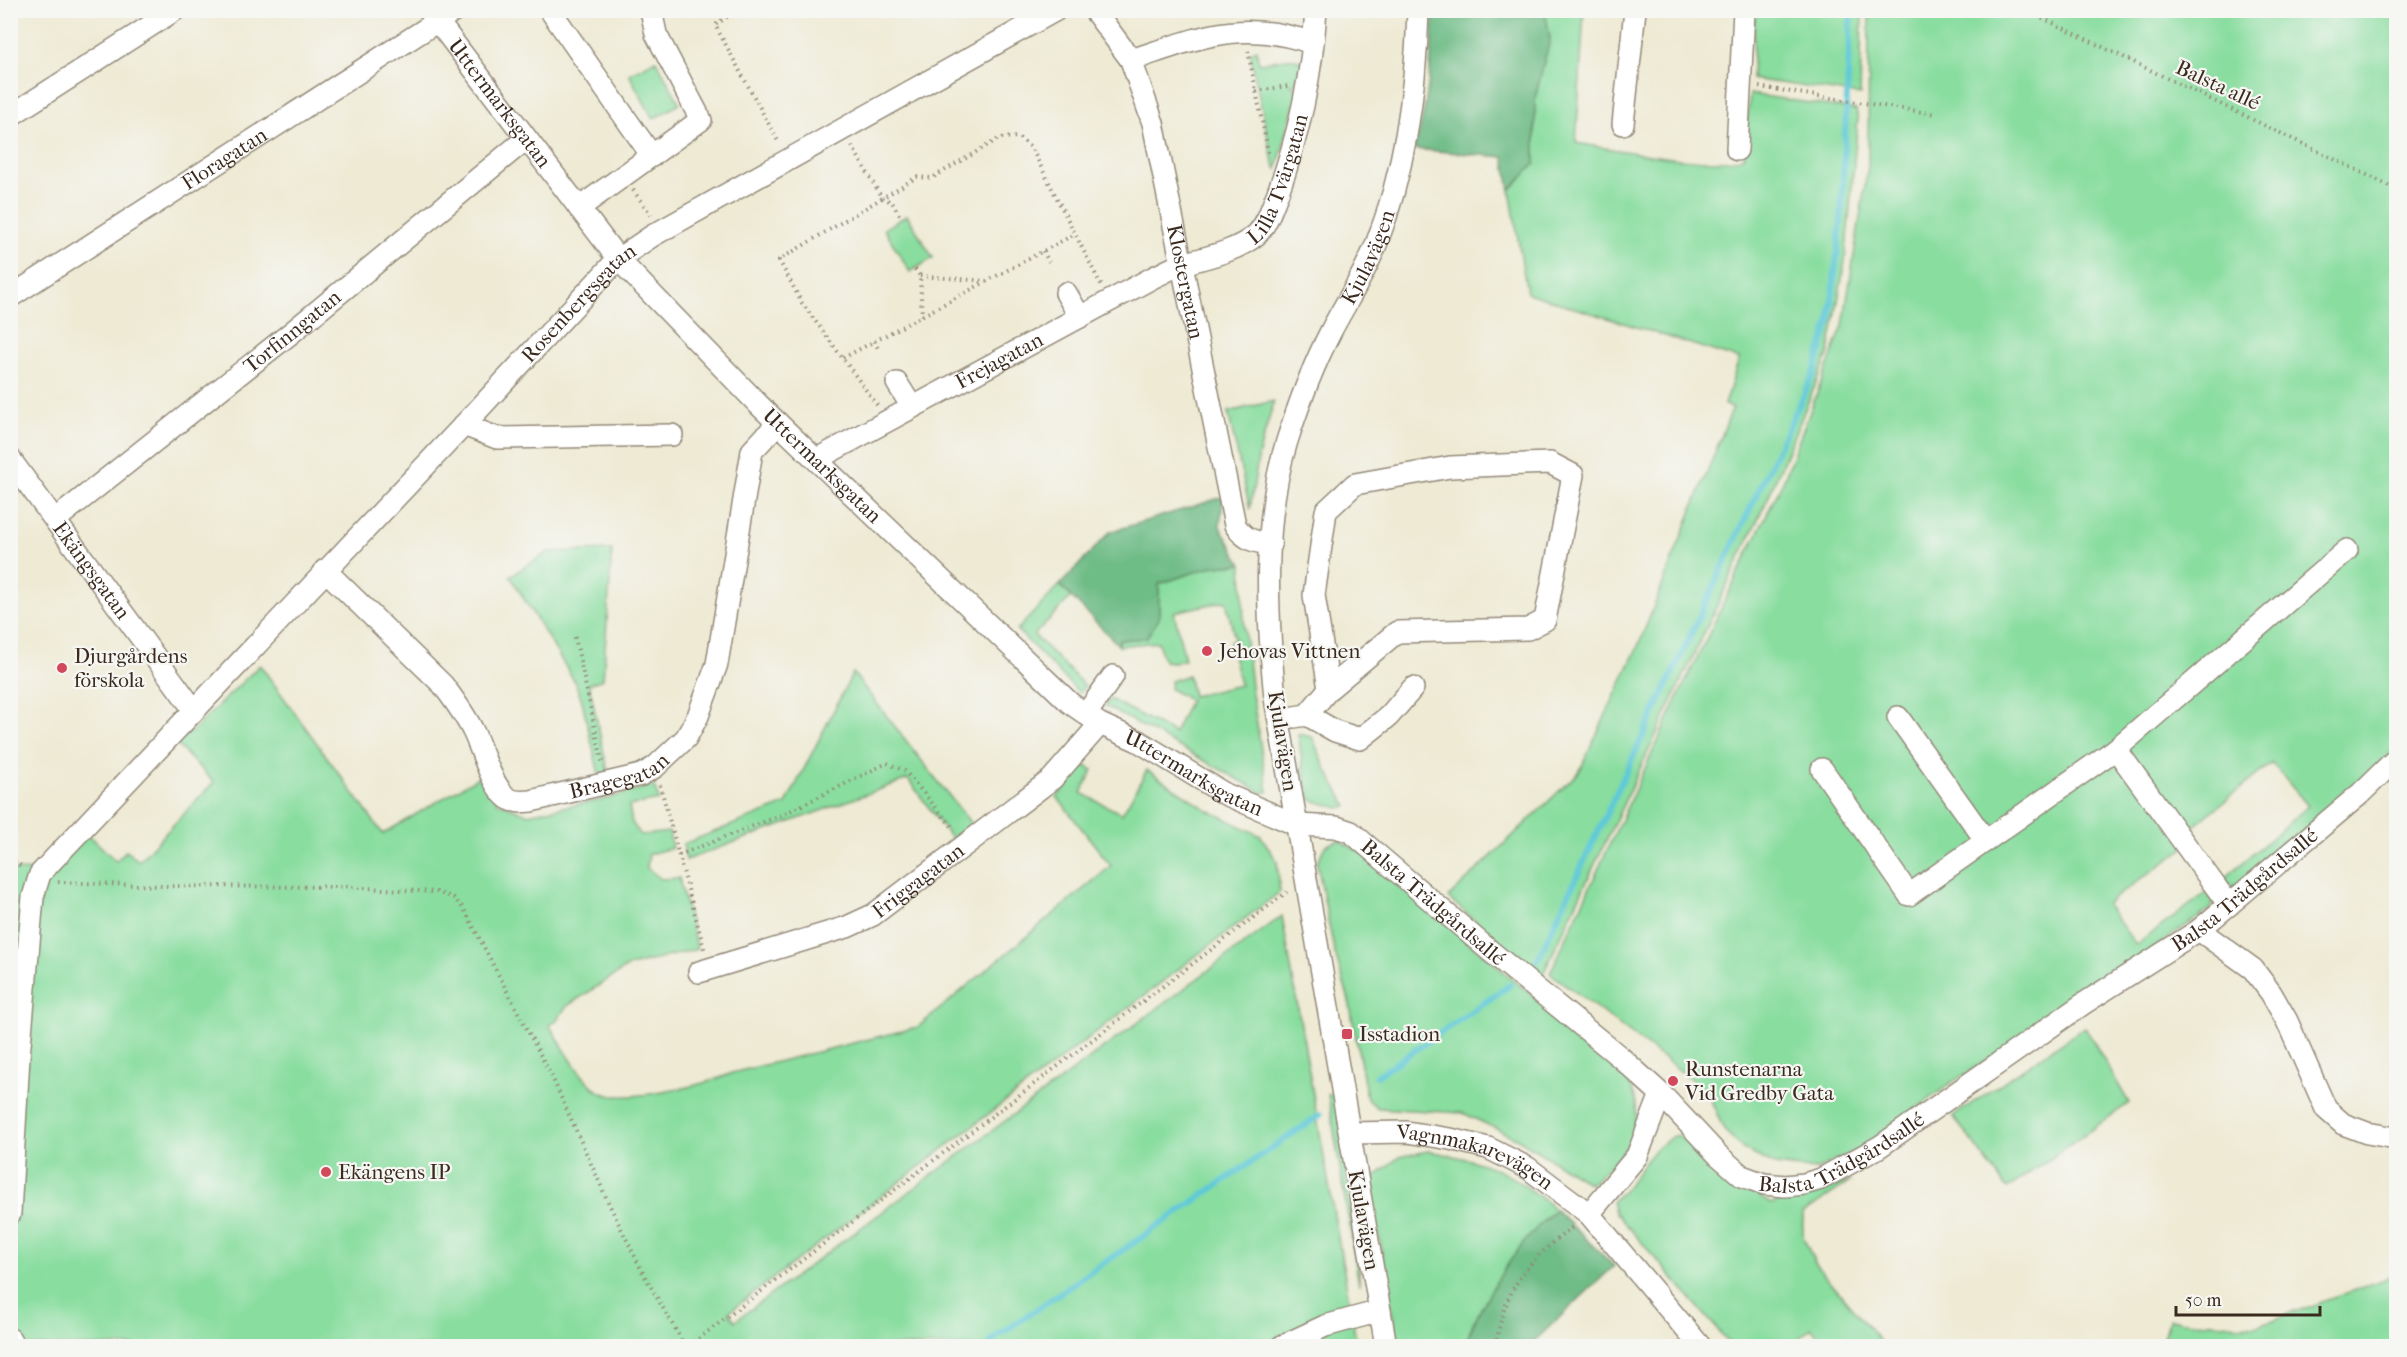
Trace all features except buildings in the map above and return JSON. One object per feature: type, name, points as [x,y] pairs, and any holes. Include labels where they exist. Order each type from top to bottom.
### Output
[{"type":"street","points":[[10,116],[175,10]]},
{"type":"street","points":[[550,10],[652,156]]},
{"type":"street","points":[[579,208],[702,120],[656,34],[651,10]]},
{"type":"street","name":"Rosenbergsgatan","points":[[38,880],[51,862],[618,259],[652,236],[1056,10]]},
{"type":"street","name":"Klostergatan","points":[[1094,10],[1131,60],[1153,123],[1235,525],[1242,536],[1251,541],[1271,544]]},
{"type":"street","name":"Lilla Tvärgatan","points":[[1181,264],[1199,260],[1239,245],[1257,234],[1266,224],[1294,145],[1306,90],[1316,10]]},
{"type":"street","name":"Kjulavägen","points":[[1386,1347],[1279,720],[1269,639],[1271,544],[1274,503],[1286,443],[1306,386],[1377,242],[1395,186],[1410,111],[1418,10]]},
{"type":"street","points":[[1623,124],[1635,10]]},
{"type":"street","points":[[1737,150],[1744,10]]},
{"type":"street","name":"Uttermarksgatan","points":[[441,15],[526,139],[618,259],[778,423],[1070,703],[1093,719],[1138,741],[1225,794],[1297,825]]},
{"type":"street","name":"Floragatan","points":[[10,297],[441,15]]},
{"type":"street","points":[[1131,60],[1194,39],[1244,30],[1281,34],[1312,43]]},
{"type":"street","name":"Torfinngatan","points":[[55,520],[291,333],[526,139]]},
{"type":"street","name":"Frejagatan","points":[[817,459],[1181,264]]},
{"type":"street","points":[[1066,293],[1080,317]]},
{"type":"street","points":[[897,383],[912,407]]},
{"type":"street","name":"Bragegatan","points":[[325,570],[443,685],[460,707],[496,783],[505,796],[517,802],[531,801],[640,776],[656,767],[686,738],[698,716],[717,664],[752,451],[778,423]]},
{"type":"street","points":[[464,425],[497,438],[672,435]]},
{"type":"street","name":"Ekängsgatan","points":[[10,459],[194,710]]},
{"type":"street","points":[[1279,720],[1306,715],[1329,690],[1397,632],[1528,629],[1545,620],[1573,475],[1550,463],[1450,466],[1355,484],[1326,511],[1314,595],[1329,690]]},
{"type":"street","points":[[1822,769],[1909,895],[2116,749],[2347,550]]},
{"type":"street","name":"Friggagatan","points":[[704,970],[861,921],[1052,779],[1093,719],[1113,676]]},
{"type":"street","points":[[1306,715],[1335,731],[1360,739],[1389,716],[1413,688]]},
{"type":"street","points":[[1898,717],[1986,841]]},
{"type":"street","points":[[2116,749],[2229,905]]},
{"type":"street","name":"Balsta Trädgårdsallé","points":[[1297,825],[1336,827],[1360,838],[1661,1094],[1718,1155],[1742,1176],[1764,1184],[1785,1186],[1821,1179],[1879,1147],[1915,1124],[2057,1022],[2199,930],[2360,794],[2397,759]]},
{"type":"street","points":[[10,1213],[19,1057],[33,897],[38,880]]},
{"type":"street","points":[[2199,930],[2253,969],[2271,993],[2287,1021],[2325,1109],[2343,1124],[2367,1133],[2397,1138]]},
{"type":"street","points":[[1589,1214],[1637,1156],[1661,1094]]},
{"type":"street","name":"Vagnmakarevägen","points":[[1350,1132],[1407,1132],[1449,1138],[1488,1148],[1528,1168],[1589,1214],[1700,1347]]},
{"type":"street","points":[[1282,1347],[1325,1326],[1380,1311]]},
{"type":"street","points":[[10,1339],[14,1347]]},
{"type":"path","points":[[736,10],[715,25],[779,144],[770,150]]},
{"type":"path","name":"Balsta allé","points":[[2026,10],[2397,189]]},
{"type":"path","points":[[1244,30],[1273,174],[1281,183]]},
{"type":"path","points":[[1740,84],[1936,114]]},
{"type":"path","points":[[1256,91],[1289,86],[1306,90]]},
{"type":"path","points":[[843,131],[882,198],[892,202],[901,218]]},
{"type":"path","points":[[888,421],[802,303],[779,260],[917,177],[932,178],[1000,138],[1018,136],[1031,147],[1109,301]]},
{"type":"path","points":[[624,176],[652,216],[662,211]]},
{"type":"path","points":[[843,358],[1075,234]]},
{"type":"path","points":[[1043,251],[1049,262]]},
{"type":"path","points":[[915,268],[920,276],[922,316]]},
{"type":"path","points":[[920,276],[987,281]]},
{"type":"path","points":[[874,341],[879,350]]},
{"type":"path","points":[[575,637],[607,783]]},
{"type":"path","points":[[679,855],[786,813],[887,764],[905,771],[967,843]]},
{"type":"path","points":[[656,767],[679,855],[704,970]]},
{"type":"path","points":[[38,880],[162,886],[347,887],[437,892],[454,898],[464,909],[552,1077],[625,1236],[687,1347],[1287,892]]},
{"type":"path","points":[[1496,1347],[1506,1303],[1524,1270],[1545,1247],[1589,1214]]},
{"type":"green space","points":[[1433,11],[1545,11],[1550,39],[1535,98],[1535,164],[1510,190],[1504,157],[1414,149],[1429,80]]},
{"type":"green space","points":[[1545,11],[1584,11],[1576,143],[1689,160],[1732,160],[1744,156],[1750,94],[1856,110],[1858,119],[1845,261],[1829,352],[1768,498],[1542,976],[1448,898],[1579,772],[1639,644],[1733,407],[1725,405],[1739,359],[1527,293],[1510,190],[1535,164],[1535,98],[1550,39]]},
{"type":"green space","points":[[1755,11],[1862,11],[1860,95],[1752,79]]},
{"type":"green space","points":[[1869,11],[2396,11],[2396,192],[2394,196],[2396,198],[2396,337],[2391,338],[2396,424],[2396,748],[2366,778],[2234,889],[2224,879],[2308,806],[2272,763],[2194,826],[2183,849],[2106,904],[2136,945],[2210,890],[2213,898],[2210,909],[2041,1026],[1957,1079],[1865,1146],[1815,1170],[1775,1165],[1744,1150],[1724,1130],[1707,1091],[1550,973],[1680,693],[1784,479],[1843,326],[1868,166]]},
{"type":"green space","points":[[1256,49],[1259,63],[1292,58],[1303,62],[1299,83],[1290,85],[1298,91],[1277,169],[1273,162],[1250,53]]},
{"type":"green space","points":[[656,60],[680,104],[653,119],[629,74]]},
{"type":"green space","points":[[907,215],[933,258],[910,272],[884,229]]},
{"type":"green space","points":[[1274,401],[1259,453],[1250,509],[1228,412]]},
{"type":"green space","points":[[1223,497],[1220,527],[1242,564],[1213,566],[1159,584],[1159,619],[1146,638],[1119,640],[1119,646],[1060,585],[1110,532]]},
{"type":"green space","points":[[612,550],[603,679],[589,684],[608,772],[599,775],[582,701],[575,682],[510,576],[548,552]]},
{"type":"green space","points":[[1242,564],[1244,626],[1252,694],[1268,792],[1263,793],[1105,706],[1110,699],[1174,733],[1190,700],[1170,689],[1171,681],[1188,675],[1193,696],[1240,685],[1230,641],[1235,640],[1226,601],[1174,612],[1185,660],[1164,661],[1158,642],[1119,646],[1119,640],[1146,638],[1159,618],[1159,584],[1213,566]]},
{"type":"green space","points":[[1060,585],[1071,597],[1034,635],[1085,686],[1079,693],[1017,630]]},
{"type":"green space","name":"Ekängens IP","points":[[260,665],[383,834],[485,773],[497,802],[527,814],[606,799],[654,785],[659,800],[629,806],[632,823],[641,835],[669,832],[672,848],[649,854],[647,868],[661,879],[679,878],[697,949],[627,967],[567,1006],[555,1022],[549,1025],[572,1061],[592,1086],[600,1092],[611,1095],[627,1096],[666,1092],[732,1073],[918,1027],[1111,866],[1057,797],[1084,765],[1093,770],[1081,793],[1122,814],[1147,770],[1206,809],[1261,836],[1277,861],[1280,892],[729,1312],[735,1321],[1282,916],[1357,1346],[11,1346],[11,870],[51,871],[88,834],[116,861],[126,851],[139,861],[214,782],[175,743],[192,731]]},
{"type":"green space","points":[[853,673],[972,825],[953,841],[908,779],[686,860],[683,844],[786,804]]},
{"type":"green space","points":[[1298,734],[1312,737],[1327,771],[1347,806],[1339,808],[1311,800],[1304,774]]},
{"type":"green space","points":[[1338,840],[1362,853],[1625,1073],[1636,1100],[1634,1129],[1630,1140],[1617,1159],[1590,1184],[1518,1139],[1463,1113],[1378,1108],[1367,1099],[1349,1000],[1334,950],[1317,863],[1325,846]]},
{"type":"green space","points":[[2085,1027],[2129,1103],[2007,1189],[1953,1116]]},
{"type":"green space","points":[[1335,1093],[1359,1263],[1359,1285],[1328,1094]]},
{"type":"green space","points":[[1673,1136],[1689,1136],[1752,1192],[1771,1204],[1851,1181],[1803,1213],[1803,1237],[1816,1265],[1884,1346],[1826,1346],[1811,1328],[1790,1346],[1732,1346],[1615,1212],[1612,1202],[1629,1184],[1654,1150]]},
{"type":"green space","points":[[1428,1151],[1466,1159],[1497,1170],[1525,1186],[1556,1210],[1546,1217],[1473,1322],[1465,1346],[1398,1346],[1373,1200],[1372,1179],[1399,1157]]},
{"type":"green space","points":[[1556,1210],[1614,1266],[1529,1346],[1465,1346],[1490,1291],[1502,1272],[1542,1222]]},
{"type":"green space","points":[[2396,1275],[2396,1346],[2160,1346],[2169,1320],[2256,1326]]},
{"type":"waterway","points":[[1537,961],[1814,373],[1830,319],[1841,220],[1851,10]]},
{"type":"waterway","points":[[1377,1076],[1510,985]]},
{"type":"waterway","points":[[990,1346],[993,1339],[1320,1115]]},
{"type":"place","name":"Jehovas Vittnen","points":[[1207,651]]},
{"type":"place","name":"Djurgårdens förskola","points":[[62,668]]},
{"type":"place","name":"Isstadion","points":[[1347,1034]]},
{"type":"place","name":"Runstenarna Vid Gredby Gata","points":[[1673,1081]]},
{"type":"place","name":"Ekängens IP","points":[[326,1172]]}]
